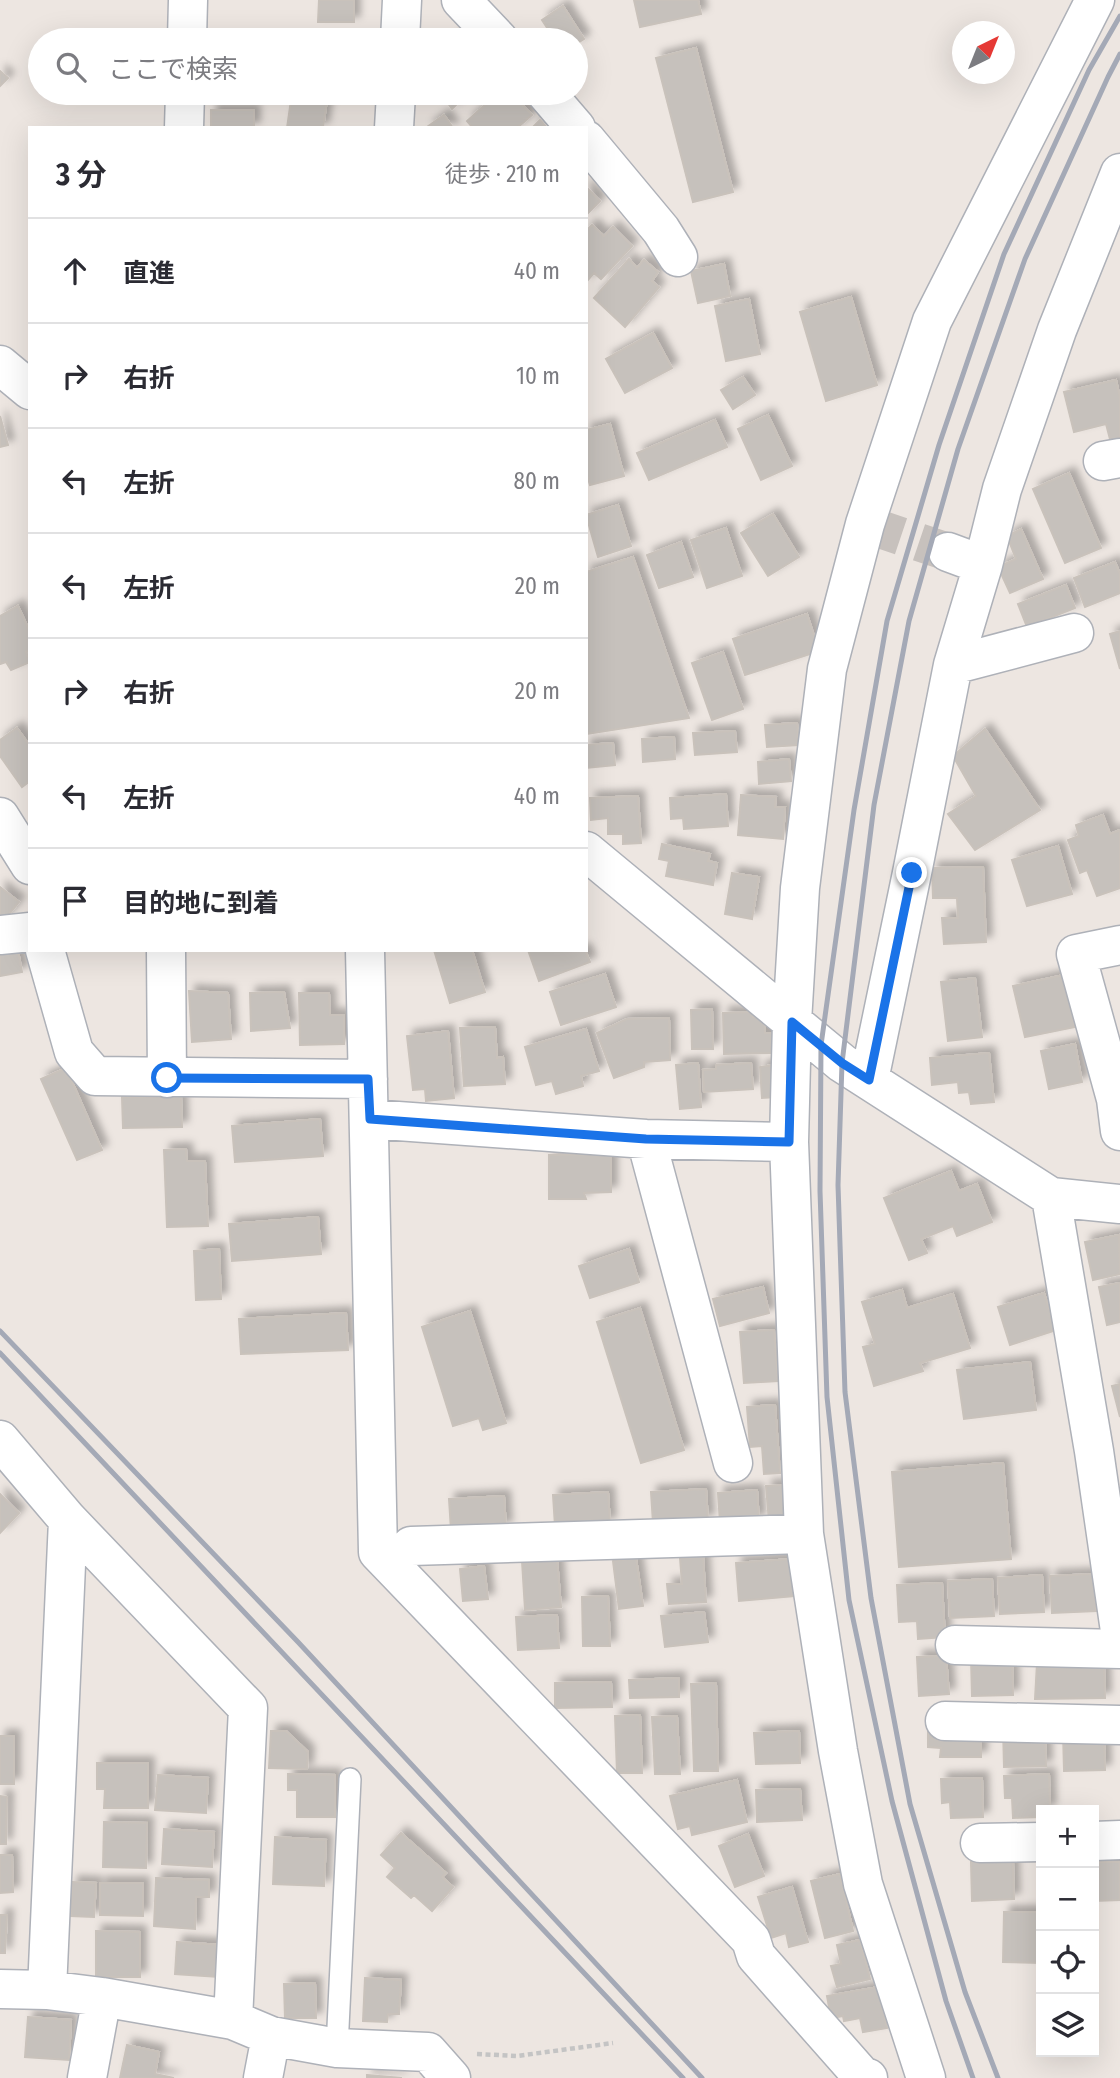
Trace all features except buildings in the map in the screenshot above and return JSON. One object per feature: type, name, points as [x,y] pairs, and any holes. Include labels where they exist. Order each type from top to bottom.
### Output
[{"type":"street","points":[[187,28],[188,0]]},
{"type":"street","points":[[401,28],[402,0]]},
{"type":"street","points":[[461,0],[488,28]]},
{"type":"street","points":[[926,2078],[863,1884],[838,1751],[804,1534],[789,1142],[792,1022],[800,888],[827,669],[865,524],[932,321],[1095,0]]},
{"type":"street","points":[[184,126],[185,105]]},
{"type":"street","points":[[394,126],[395,105]]},
{"type":"street","points":[[556,105],[574,126]]},
{"type":"street","points":[[588,142],[661,230],[678,257]]},
{"type":"street","points":[[869,1080],[953,665],[1003,489],[1057,330],[1120,173]]},
{"type":"street","points":[[0,365],[28,388]]},
{"type":"street","points":[[948,552],[983,565]]},
{"type":"street","points":[[953,665],[1074,633]]},
{"type":"street","points":[[0,817],[28,862]]},
{"type":"street","points":[[588,853],[842,1063],[1051,1197],[1120,1204]]},
{"type":"street","points":[[0,935],[28,932]]},
{"type":"street","points":[[1120,945],[1076,954],[1116,1098],[1120,1131]]},
{"type":"street","points":[[46,952],[74,1052],[95,1076],[368,1079]]},
{"type":"street","points":[[166,952],[167,1078]]},
{"type":"street","points":[[365,952],[378,1552],[751,1940],[756,1955],[862,2076],[868,2078]]},
{"type":"street","points":[[370,1119],[646,1139],[789,1142]]},
{"type":"street","points":[[646,1139],[733,1463]]},
{"type":"street","points":[[1051,1197],[1094,1451],[1120,1631]]},
{"type":"street","points":[[0,1440],[68,1520],[248,1708],[233,2020]]},
{"type":"street","points":[[47,1990],[68,1520]]},
{"type":"street","points":[[411,1546],[804,1534]]},
{"type":"street","points":[[955,1645],[1120,1649]]},
{"type":"street","points":[[945,1721],[1120,1725]]},
{"type":"street","points":[[1099,1841],[1120,1840]]},
{"type":"street","points":[[979,1843],[1036,1842]]},
{"type":"street","points":[[0,1989],[47,1990],[102,1997],[233,2020],[271,2036],[439,2065]]},
{"type":"street","points":[[87,2078],[102,1997]]},
{"type":"street","points":[[263,2078],[271,2036]]},
{"type":"lane","points":[[337,2049],[350,1779]]},
{"type":"path","points":[[439,2065],[613,2043]]},
{"type":"tunnel","points":[[865,524],[948,552]]},
{"type":"railway","points":[[973,2078],[946,2001],[892,1801],[849,1600],[827,1397],[820,1191],[821,1045],[854,810],[887,621],[939,445],[1004,254],[1089,70],[1120,16]]},
{"type":"railway","points":[[998,2078],[965,1992],[910,1804],[871,1598],[845,1392],[838,1185],[842,1063],[874,805],[909,621],[958,449],[1025,259],[1120,54]]},
{"type":"railway","points":[[0,1331],[298,1642],[702,2078]]},
{"type":"railway","points":[[0,1353],[683,2078]]},
{"type":"route","points":[[167,1078],[368,1079],[370,1119],[646,1139],[789,1142],[792,1022],[842,1063],[869,1080],[912,873]]}]
